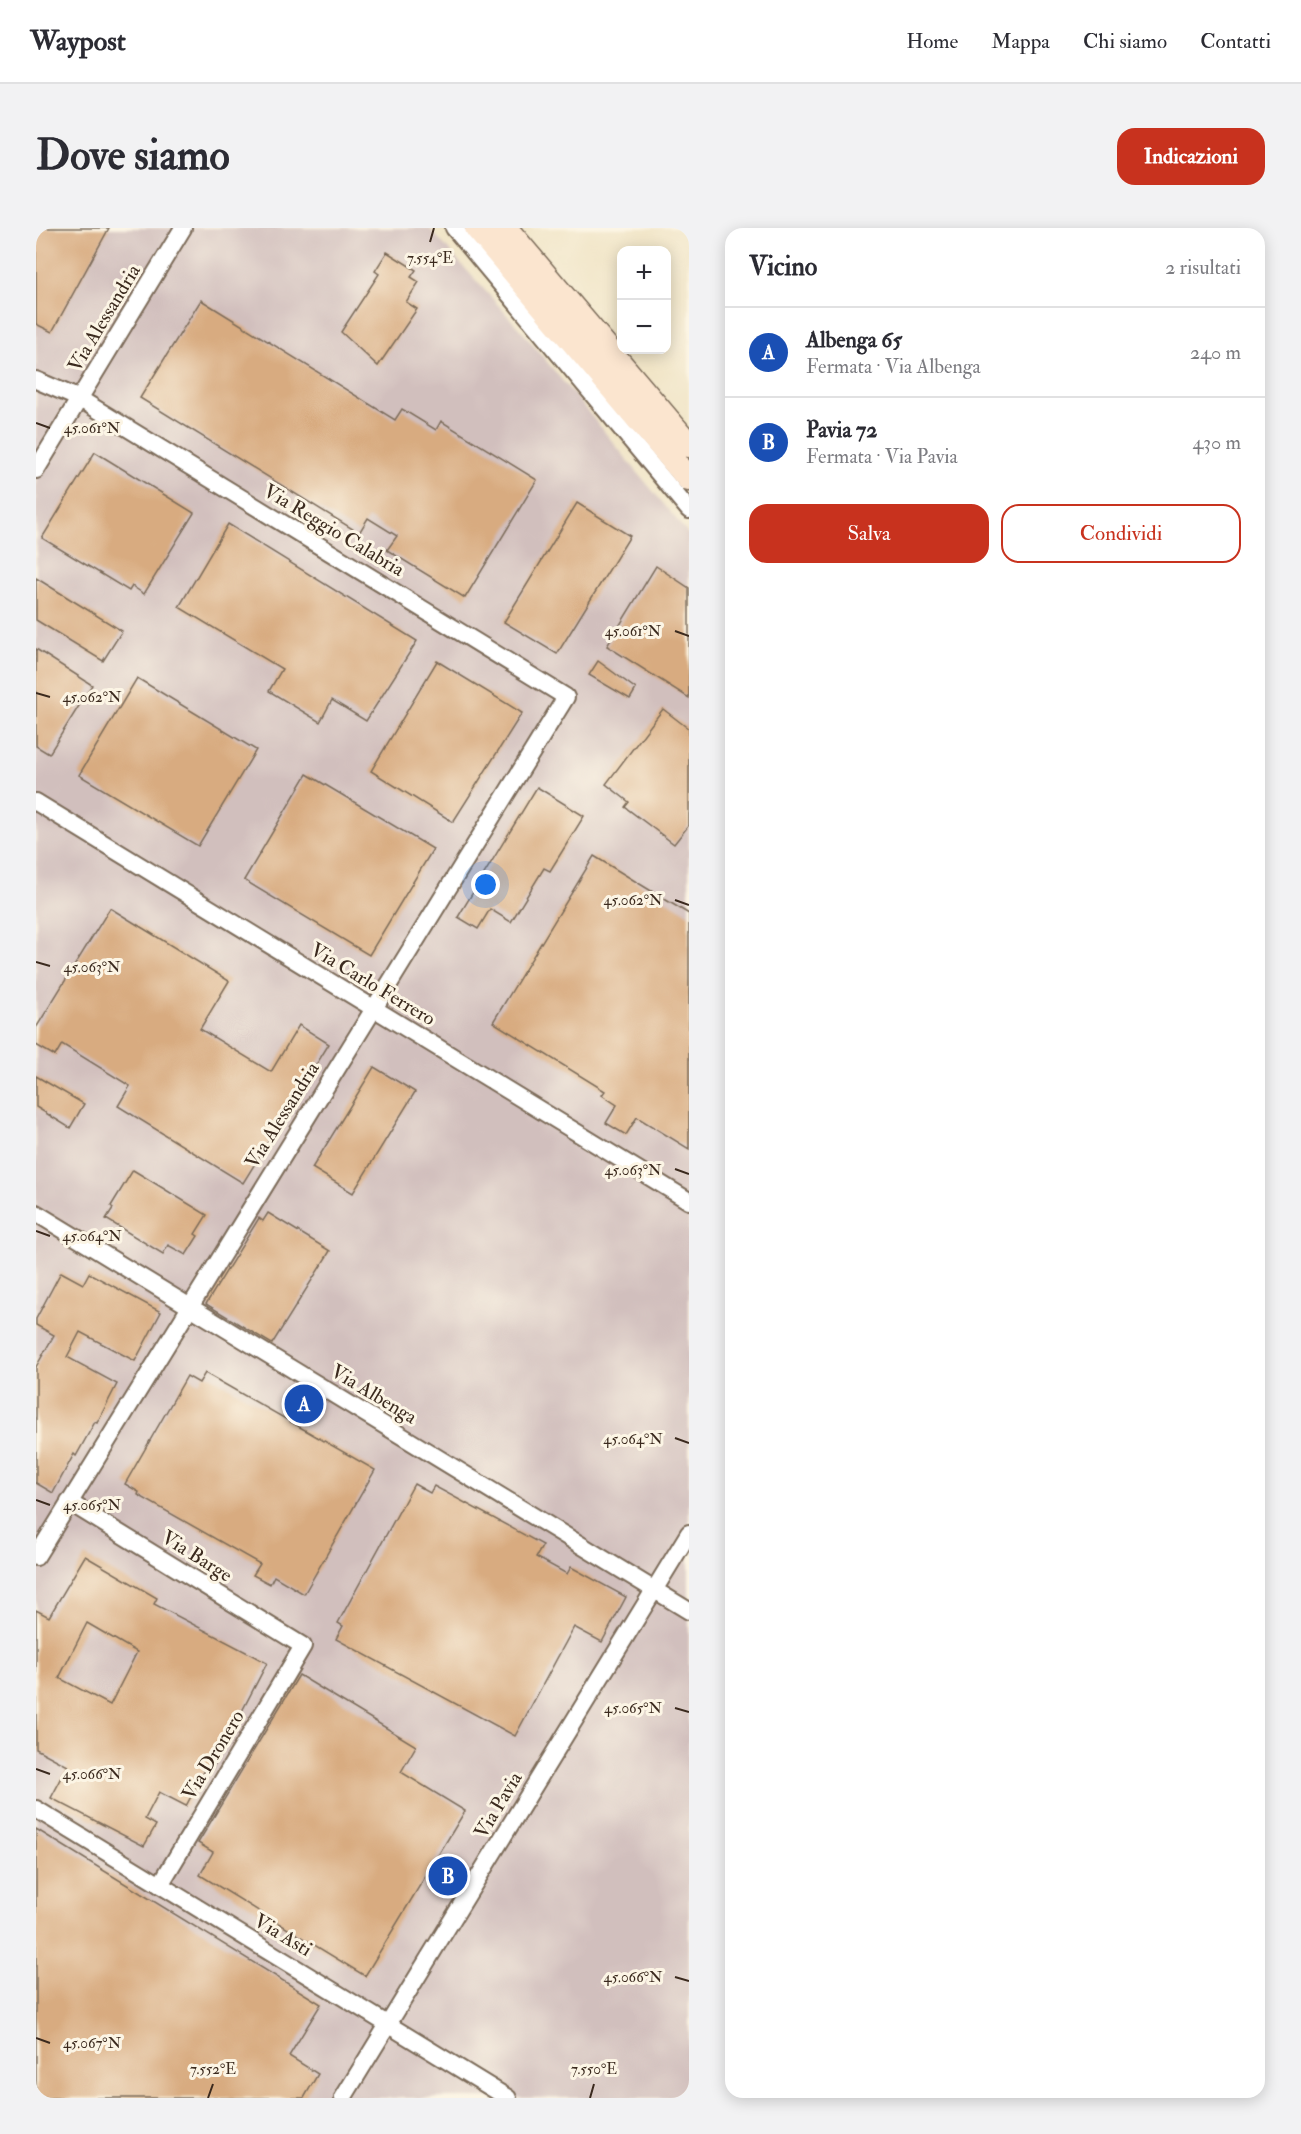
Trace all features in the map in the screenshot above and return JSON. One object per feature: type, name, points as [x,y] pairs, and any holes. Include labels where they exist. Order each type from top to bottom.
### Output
[{"type":"main road","points":[[477,228],[689,479]]},
{"type":"main road","points":[[505,228],[689,445]]},
{"type":"street","name":"Via Alessandria","points":[[36,470],[183,228]]},
{"type":"street","points":[[454,228],[689,510]]},
{"type":"street","name":"Via Reggio Calabria","points":[[36,380],[80,399],[566,697]]},
{"type":"street","name":"Via Alessandria","points":[[36,1557],[566,697]]},
{"type":"street","name":"Via Carlo Ferrero","points":[[36,802],[689,1201]]},
{"type":"street","name":"Via Albenga","points":[[36,1212],[689,1611]]},
{"type":"street","name":"Via Barge","points":[[69,1502],[303,1646]]},
{"type":"street","name":"Via Pavia","points":[[343,2098],[689,1533]]},
{"type":"street","name":"Via Dronero","points":[[160,1885],[303,1646]]},
{"type":"street","name":"Via Asti","points":[[36,1809],[508,2098]]},
{"type":"shaded area","points":[[36,228],[429,228],[525,335],[689,535],[689,2098],[36,2098]]},
{"type":"building","points":[[36,228],[109,228],[52,332],[36,324]]},
{"type":"building","points":[[387,252],[416,270],[411,277],[419,282],[406,302],[417,309],[378,366],[341,332],[379,274],[375,271]]},
{"type":"building","points":[[201,300],[395,420],[402,409],[436,430],[441,421],[537,480],[465,598],[387,550],[397,536],[368,518],[359,533],[140,398]]},
{"type":"building","points":[[95,452],[194,513],[144,594],[132,586],[129,591],[42,538]]},
{"type":"building","points":[[577,503],[630,536],[557,654],[504,622]]},
{"type":"building","points":[[228,524],[417,641],[366,721],[332,700],[320,722],[269,691],[282,669],[179,607]]},
{"type":"building","points":[[656,566],[689,588],[689,698],[607,646]]},
{"type":"building","points":[[36,578],[122,631],[103,661],[36,620]]},
{"type":"building","points":[[36,649],[92,685],[49,754],[36,746]]},
{"type":"building","points":[[437,661],[522,713],[453,822],[371,771]]},
{"type":"building","points":[[598,661],[636,689],[630,699],[589,675]]},
{"type":"building","points":[[137,678],[256,750],[198,846],[79,775]]},
{"type":"building","points":[[663,709],[689,729],[689,825],[674,844],[625,807],[629,802],[606,784]]},
{"type":"building","points":[[307,774],[433,849],[369,955],[244,880]]},
{"type":"building","points":[[537,787],[584,816],[550,871],[544,868],[511,922],[490,909],[478,929],[458,917]]},
{"type":"building","points":[[594,856],[689,914],[689,1149],[637,1117],[626,1135],[606,1123],[617,1105],[602,1095],[605,1091],[493,1022]]},
{"type":"building","points":[[110,908],[229,981],[200,1029],[271,1072],[299,1025],[329,1044],[243,1183],[118,1106],[130,1086],[62,1044],[55,1056],[36,1045],[36,1028]]},
{"type":"building","points":[[374,1067],[415,1092],[353,1193],[312,1168]]},
{"type":"building","points":[[36,1076],[84,1104],[70,1128],[36,1107]]},
{"type":"building","points":[[133,1170],[207,1215],[186,1255],[168,1245],[163,1254],[106,1219],[113,1208],[111,1206]]},
{"type":"building","points":[[268,1213],[330,1251],[272,1344],[206,1304],[259,1218],[263,1221]]},
{"type":"building","points":[[61,1272],[83,1284],[89,1273],[161,1312],[135,1361],[80,1332],[67,1357],[117,1384],[97,1423],[95,1422],[76,1456],[74,1454],[53,1493],[36,1483],[36,1367],[54,1335],[36,1325],[36,1319]]},
{"type":"building","points":[[205,1373],[375,1470],[304,1594],[274,1576],[270,1584],[253,1575],[260,1564],[138,1495],[139,1492],[125,1484],[187,1376],[199,1383]]},
{"type":"building","points":[[414,1484],[430,1493],[434,1486],[543,1545],[536,1557],[567,1574],[571,1567],[626,1597],[602,1642],[574,1627],[515,1736],[336,1639],[343,1626],[338,1623]]},
{"type":"building","points":[[85,1556],[157,1598],[154,1604],[267,1663],[212,1769],[207,1766],[186,1806],[159,1792],[145,1819],[156,1825],[144,1846],[51,1798],[68,1766],[36,1749],[36,1610],[49,1617]],"holes":[[[87,1623],[137,1652],[110,1705],[59,1678]]]},
{"type":"building","points":[[299,1675],[416,1746],[401,1772],[465,1811],[365,1976],[200,1875],[213,1852],[198,1843]]},
{"type":"building","points":[[36,1829],[321,2004],[289,2056],[318,2074],[304,2098],[36,2098]]},
{"type":"place","name":"Albenga 65","points":[[304,1404]]},
{"type":"place","name":"Pavia 72","points":[[448,1876]]}]
